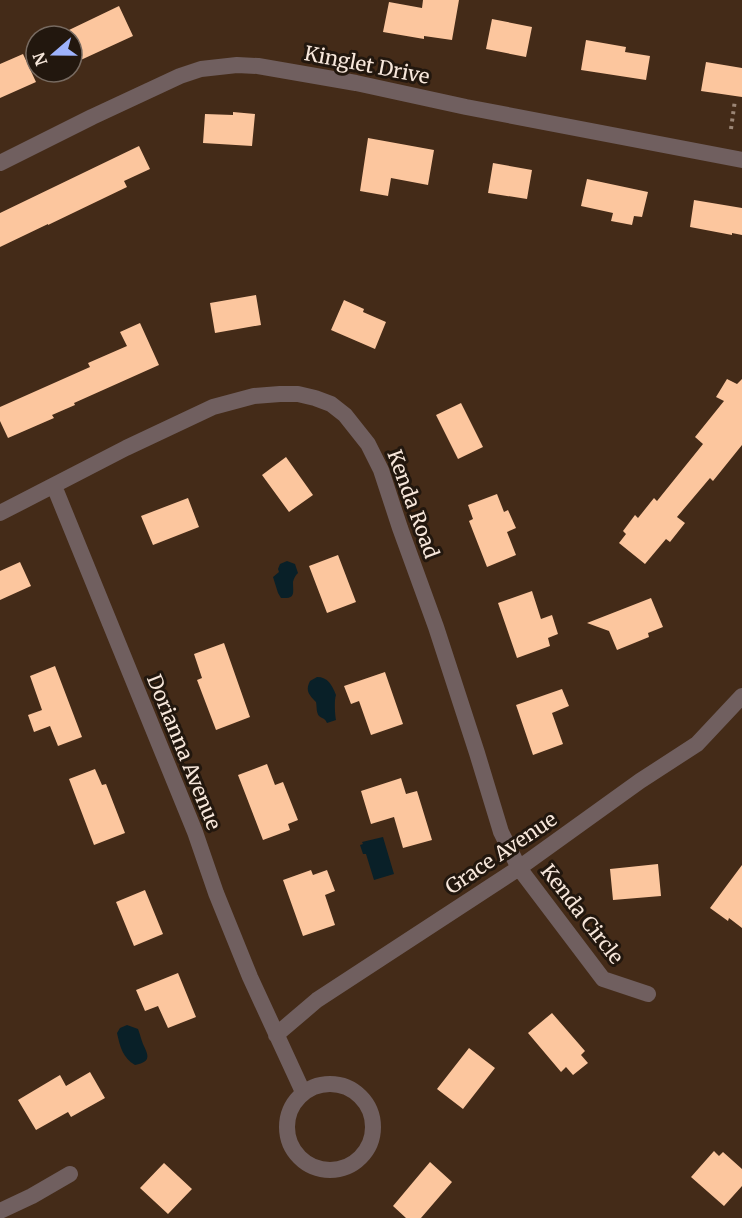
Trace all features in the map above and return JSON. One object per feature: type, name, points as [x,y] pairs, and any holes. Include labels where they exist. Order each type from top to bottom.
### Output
[{"type":"street","name":"Kinglet Drive","points":[[0,163],[180,76],[213,67],[237,65],[258,66],[356,82],[466,107],[742,160]]},
{"type":"street","name":"Kenda Road","points":[[0,513],[213,407],[242,398],[280,394],[298,394],[332,404],[345,415],[368,444],[381,470],[439,638],[501,832],[519,868]]},
{"type":"street","name":"Dorianna Avenue","points":[[54,486],[195,832],[216,893],[250,977],[303,1092]]},
{"type":"street","name":"Grace Avenue","points":[[276,1035],[317,1000],[519,868],[640,781],[697,744],[742,696]]},
{"type":"street","name":"Kenda Circle","points":[[519,868],[603,979],[648,994]]},
{"type":"street","points":[[328,1083],[342,1085],[354,1091],[364,1100],[371,1112],[373,1125],[366,1151],[356,1161],[332,1170],[315,1167],[299,1157],[287,1136],[286,1128],[289,1112],[303,1092],[328,1083]]},
{"type":"street","points":[[0,1211],[70,1174]]},
{"type":"path","points":[[731,129],[735,100]]},
{"type":"water","points":[[287,561],[295,564],[298,573],[293,582],[293,594],[281,598],[273,577],[279,572],[280,564]]},
{"type":"water","points":[[317,677],[329,682],[336,695],[336,720],[327,723],[319,716],[316,702],[308,690],[310,681]]},
{"type":"water","points":[[383,837],[394,874],[374,880],[366,854],[363,854],[360,845],[363,844],[362,842]]},
{"type":"water","points":[[127,1025],[138,1029],[147,1052],[146,1060],[140,1064],[135,1065],[131,1062],[121,1047],[117,1033],[120,1028]]},
{"type":"building","points":[[423,0],[459,0],[452,40],[424,36],[424,39],[383,32],[389,2],[422,8]]},
{"type":"building","points":[[119,6],[133,36],[84,58],[84,24],[82,24]]},
{"type":"building","points":[[492,19],[532,27],[526,57],[486,49]]},
{"type":"building","points":[[586,40],[626,47],[625,52],[650,56],[646,80],[581,70]]},
{"type":"building","points":[[23,54],[24,84],[32,84],[0,98],[0,64]]},
{"type":"building","points":[[706,62],[742,68],[742,97],[701,91]]},
{"type":"building","points":[[233,112],[255,114],[252,146],[203,143],[205,114],[233,115]]},
{"type":"building","points":[[368,138],[434,150],[428,185],[391,178],[388,196],[360,191]]},
{"type":"building","points":[[139,146],[150,169],[124,181],[127,187],[0,247],[0,213]]},
{"type":"building","points":[[493,163],[532,170],[527,199],[488,193]]},
{"type":"building","points":[[587,179],[648,192],[642,217],[634,216],[632,225],[611,221],[613,213],[581,206]]},
{"type":"building","points":[[694,200],[742,208],[742,235],[690,227]]},
{"type":"building","points":[[256,295],[261,325],[215,333],[210,303]]},
{"type":"building","points":[[344,300],[364,309],[363,312],[386,322],[375,349],[331,330]]},
{"type":"building","points":[[140,323],[159,365],[74,403],[75,405],[52,415],[54,418],[8,438],[0,421],[0,407],[90,367],[88,363],[127,346],[120,332]]},
{"type":"building","points":[[727,379],[737,384],[742,379],[742,445],[713,481],[710,478],[677,517],[685,523],[670,542],[666,539],[645,564],[619,543],[626,534],[623,531],[635,515],[638,518],[654,498],[657,501],[703,444],[695,437],[724,401],[716,397]]},
{"type":"building","points":[[461,403],[483,447],[458,459],[436,415]]},
{"type":"building","points":[[286,457],[313,495],[289,512],[262,475]]},
{"type":"building","points":[[497,494],[504,512],[508,510],[516,528],[507,532],[516,555],[487,567],[469,521],[473,519],[468,505]]},
{"type":"building","points":[[188,498],[199,527],[153,545],[141,516]]},
{"type":"building","points":[[338,555],[356,602],[327,613],[309,566]]},
{"type":"building","points":[[20,562],[31,586],[0,600],[0,571]]},
{"type":"building","points":[[532,591],[541,619],[552,615],[558,634],[548,638],[550,646],[517,658],[498,603]]},
{"type":"building","points":[[651,598],[663,627],[648,633],[649,637],[617,650],[609,631],[587,623]]},
{"type":"building","points":[[224,643],[250,717],[216,730],[197,680],[202,678],[194,654]]},
{"type":"building","points":[[55,666],[82,737],[58,746],[50,726],[34,732],[28,715],[42,710],[30,676]]},
{"type":"building","points":[[385,672],[403,724],[371,735],[359,701],[351,704],[344,686]]},
{"type":"building","points":[[562,689],[569,706],[552,713],[563,744],[533,755],[516,705]]},
{"type":"building","points":[[267,764],[275,785],[283,782],[298,820],[288,824],[290,830],[263,840],[238,775]]},
{"type":"building","points":[[95,769],[102,785],[106,784],[125,833],[94,845],[69,779]]},
{"type":"building","points":[[401,778],[406,794],[417,791],[432,840],[403,848],[394,817],[371,824],[361,791]]},
{"type":"building","points":[[658,864],[661,896],[613,900],[610,869]]},
{"type":"building","points":[[742,865],[742,928],[710,908]]},
{"type":"building","points":[[311,870],[313,875],[327,870],[335,891],[325,895],[335,925],[303,936],[283,880]]},
{"type":"building","points":[[145,890],[163,934],[134,946],[116,902]]},
{"type":"building","points":[[178,973],[196,1017],[168,1028],[158,1006],[145,1011],[136,990]]},
{"type":"building","points":[[552,1013],[585,1051],[581,1055],[588,1063],[573,1075],[566,1067],[561,1072],[528,1033]]},
{"type":"building","points":[[469,1048],[495,1068],[463,1109],[437,1089]]},
{"type":"building","points":[[90,1072],[105,1098],[71,1117],[68,1112],[36,1130],[18,1100],[60,1075],[66,1086]]},
{"type":"building","points":[[714,1151],[719,1156],[723,1152],[742,1169],[742,1186],[724,1206],[691,1177]]},
{"type":"building","points":[[430,1162],[452,1182],[421,1218],[406,1218],[393,1206]]},
{"type":"building","points":[[164,1163],[192,1189],[168,1214],[140,1188]]}]
